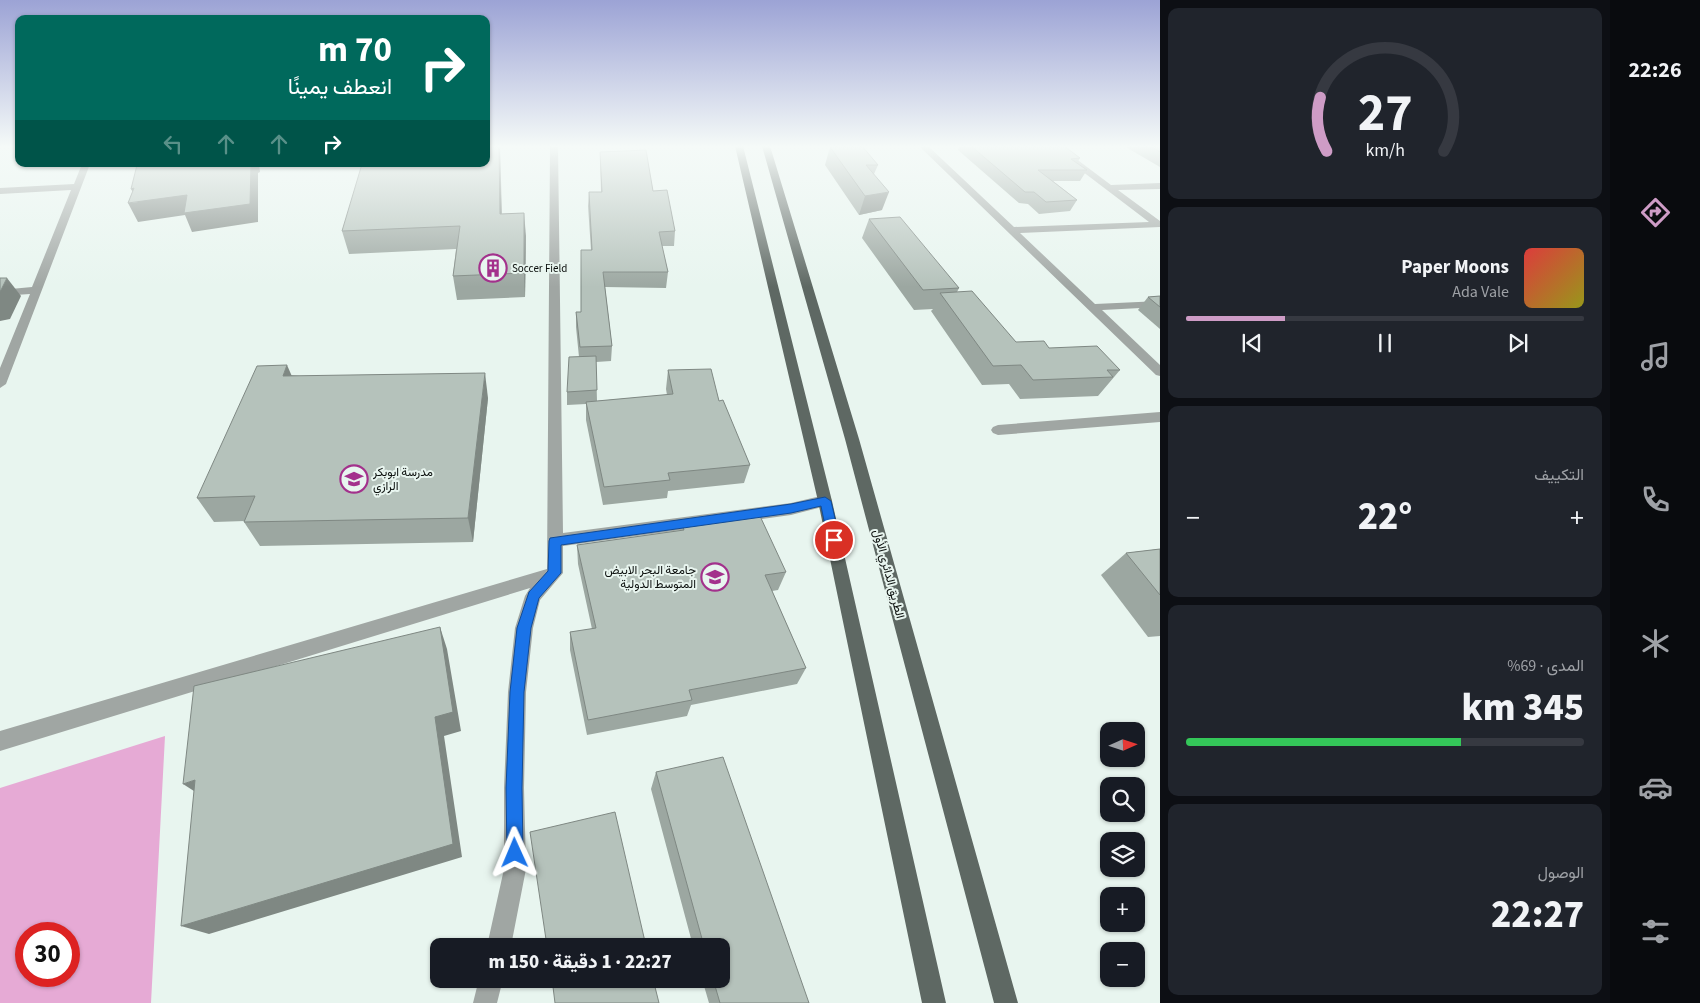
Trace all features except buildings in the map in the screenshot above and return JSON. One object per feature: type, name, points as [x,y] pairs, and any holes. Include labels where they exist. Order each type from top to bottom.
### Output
[{"type":"main road","points":[[748,193],[825,501],[934,1003]]},
{"type":"main road","name":"الطريق الدائري الأول","points":[[781,193],[852,439],[1006,1003]]},
{"type":"street","points":[[0,384],[74,193]]},
{"type":"street","points":[[501,938],[515,869],[514,788],[517,692],[524,628],[533,596],[555,573],[554,193]]},
{"type":"street","points":[[972,193],[1160,372]]},
{"type":"street","points":[[1115,193],[1159,224]]},
{"type":"street","points":[[1011,230],[1159,224]]},
{"type":"street","points":[[0,293],[37,290]]},
{"type":"street","points":[[1092,307],[1160,304]]},
{"type":"street","points":[[998,430],[1160,417]]},
{"type":"street","points":[[554,541],[791,509],[825,501]]},
{"type":"street","points":[[0,741],[555,573]]},
{"type":"street","points":[[485,1003],[489,988]]},
{"type":"shaded area","points":[[165,736],[151,1003],[0,1003],[0,788]]},
{"type":"place","name":"Soccer Field","points":[[493,268]]},
{"type":"place","name":"مدرسة ابوبكر الرازي","points":[[354,479]]},
{"type":"place","name":"جامعة البحر الابيض المتوسط الدولية","points":[[715,577]]},
{"type":"route","points":[[515,853],[514,788],[517,692],[524,628],[533,596],[555,573],[554,541],[791,509],[825,501],[834,540]]}]
